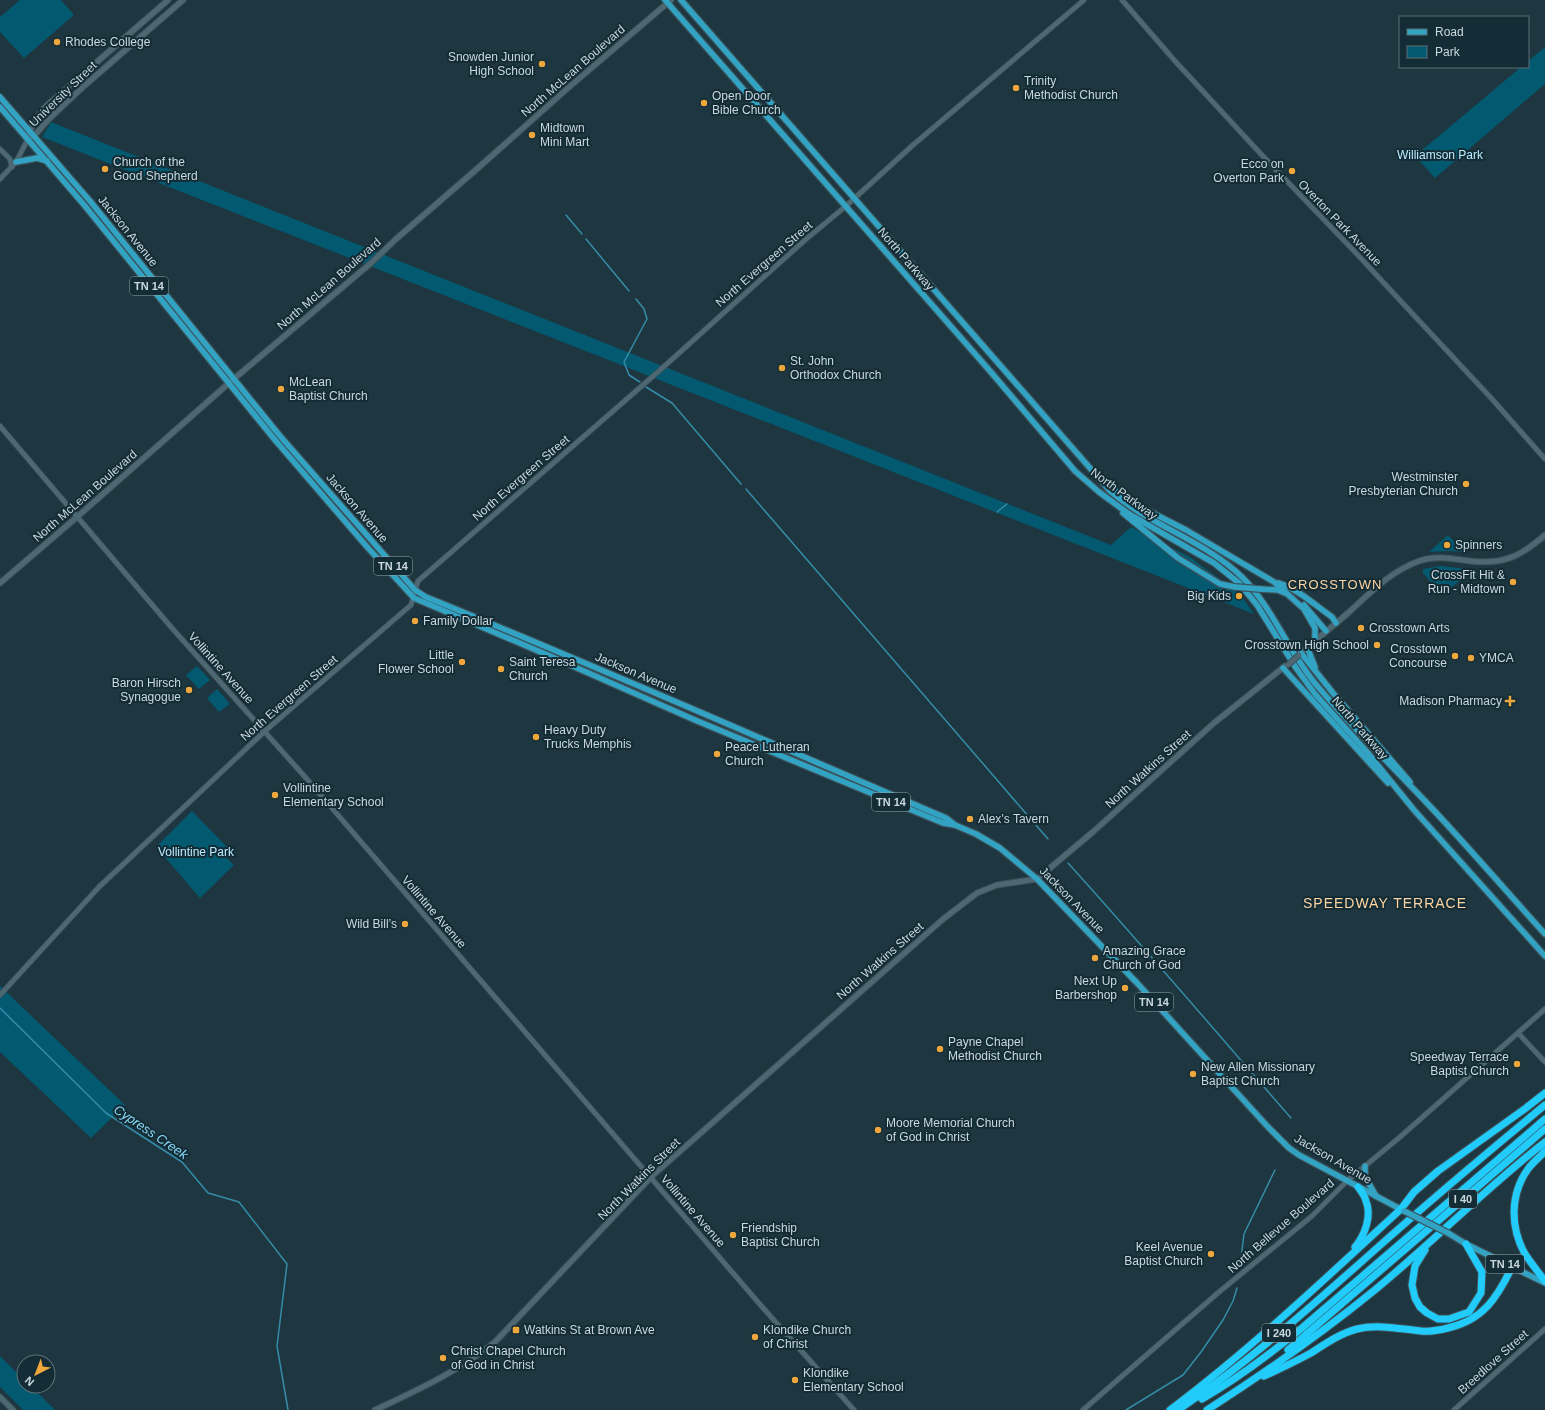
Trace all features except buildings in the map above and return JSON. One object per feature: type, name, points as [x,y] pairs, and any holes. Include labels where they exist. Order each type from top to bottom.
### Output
[{"type":"highway","points":[[1170,1410],[1209,1380],[1403,1210],[1414,1192],[1438,1170],[1545,1093]]},
{"type":"highway","name":"I 240","points":[[1178,1410],[1230,1373],[1308,1309],[1473,1164],[1545,1105]]},
{"type":"highway","name":"I 40","points":[[1182,1410],[1223,1387],[1274,1351],[1545,1119]]},
{"type":"highway","name":"I 40","points":[[1207,1410],[1257,1378],[1545,1129]]},
{"type":"highway","name":"I 240","points":[[1257,1378],[1375,1290],[1512,1169],[1545,1142]]},
{"type":"highway","points":[[1545,1151],[1528,1169],[1520,1184],[1514,1208],[1514,1221],[1518,1238],[1525,1254],[1545,1282]]},
{"type":"highway","points":[[1340,1266],[1358,1244],[1365,1230],[1368,1217],[1367,1202],[1358,1187]]},
{"type":"highway","points":[[1431,1242],[1415,1266],[1412,1285],[1415,1298],[1420,1307],[1427,1314],[1438,1319],[1449,1319],[1469,1312],[1481,1293],[1482,1272],[1466,1244]]},
{"type":"highway","points":[[1248,1384],[1284,1367],[1332,1340],[1357,1329],[1379,1326],[1423,1331],[1457,1326],[1475,1318],[1493,1300],[1512,1267]]},
{"type":"main road","name":"University Street","points":[[28,139],[30,131],[43,109],[168,0]]},
{"type":"main road","name":"University Street","points":[[28,139],[34,136],[49,119],[84,86],[183,0]]},
{"type":"main road","name":"North Parkway","points":[[681,0],[1102,483],[1124,502],[1214,556],[1241,576],[1260,599],[1310,677],[1367,742],[1425,801],[1545,934]]},
{"type":"main road","name":"North Parkway","points":[[668,1],[1076,472],[1099,492],[1129,514],[1214,563],[1239,583],[1257,605],[1305,682],[1367,752],[1414,810],[1545,956]]},
{"type":"main road","name":"North McLean Boulevard","points":[[0,583],[229,382],[371,263],[396,239],[668,1]]},
{"type":"main road","name":"Jackson Avenue","points":[[0,96],[90,201],[280,436],[415,590],[426,597],[703,713],[946,818],[955,825],[976,834],[1000,848],[1037,879],[1138,984],[1289,1148],[1358,1187],[1448,1232],[1466,1244],[1545,1282]]},
{"type":"main road","name":"Jackson Avenue","points":[[0,107],[48,161],[275,440],[368,548],[414,598],[943,824],[955,825]]},
{"type":"main road","points":[[14,165],[38,158],[48,161]]},
{"type":"main road","points":[[1102,483],[1141,507],[1222,551],[1274,582],[1304,604],[1326,631]]},
{"type":"main road","points":[[1099,492],[1178,558],[1220,584],[1235,587],[1278,590],[1289,594],[1304,609],[1310,619],[1314,628],[1315,641]]},
{"type":"main road","name":"North Watkins Street","points":[[375,1410],[440,1379],[474,1358],[495,1342],[651,1177],[942,920],[977,893],[997,885],[1037,879],[1094,831],[1214,723],[1300,654],[1388,578],[1407,566],[1421,560],[1442,557],[1490,562],[1506,559],[1518,555],[1531,547],[1545,535]]},
{"type":"main road","points":[[1274,582],[1285,585],[1299,593],[1332,617],[1336,623]]},
{"type":"main road","points":[[1307,647],[1317,673]]},
{"type":"main road","points":[[1300,654],[1399,767],[1425,801]]},
{"type":"main road","points":[[1285,666],[1368,763],[1414,810]]},
{"type":"main road","points":[[1365,1166],[1365,1177],[1377,1196]]},
{"type":"main road","points":[[0,1397],[13,1410]]},
{"type":"street","name":"North Evergreen Street","points":[[1,993],[99,887],[264,731],[411,605],[418,581],[805,240],[846,206],[913,145],[1084,0]]},
{"type":"street","name":"Overton Park Avenue","points":[[1122,0],[1175,61],[1259,152],[1355,252],[1487,394],[1545,459]]},
{"type":"street","name":"University Street","points":[[0,179],[14,165],[28,139]]},
{"type":"street","points":[[0,149],[14,165]]},
{"type":"street","name":"Vollintine Avenue","points":[[0,426],[172,627],[854,1410]]},
{"type":"street","name":"North Bellevue Boulevard","points":[[1083,1410],[1219,1292],[1312,1216],[1347,1181],[1545,1009]]},
{"type":"street","points":[[1518,1033],[1545,1062]]},
{"type":"street","name":"Breedlove Street","points":[[1454,1410],[1545,1329]]},
{"type":"green space","points":[[20,0],[61,0],[74,15],[24,58],[0,32],[0,17]]},
{"type":"green space","name":"Williamson Park","points":[[1545,47],[1545,84],[1435,178],[1415,156],[1520,68],[1529,68],[1529,60]]},
{"type":"green space","points":[[51,122],[1111,545],[1131,527],[1190,557],[1240,594],[1254,614],[42,137]]},
{"type":"green space","points":[[1448,535],[1464,552],[1429,552]]},
{"type":"green space","points":[[1440,566],[1476,570],[1441,594],[1423,573],[1423,569]]},
{"type":"green space","points":[[197,666],[210,680],[199,689],[186,675]]},
{"type":"green space","points":[[217,689],[230,704],[219,712],[207,698]]},
{"type":"green space","name":"Vollintine Park","points":[[192,811],[232,852],[227,858],[234,865],[200,898],[156,847]]},
{"type":"green space","points":[[0,986],[125,1105],[91,1138],[0,1052]]},
{"type":"green space","points":[[0,1356],[16,1372],[16,1394],[39,1394],[55,1410],[23,1410],[0,1387]]},
{"type":"waterway","points":[[566,215],[582,234]]},
{"type":"waterway","points":[[586,239],[629,291]]},
{"type":"waterway","points":[[636,299],[644,309],[647,319],[624,362],[629,375],[640,382]]},
{"type":"waterway","points":[[646,387],[672,403],[741,484]]},
{"type":"waterway","points":[[746,489],[1048,839]]},
{"type":"waterway","points":[[997,512],[1007,504]]},
{"type":"waterway","points":[[1068,863],[1291,1118]]},
{"type":"waterway","name":"Cypress Creek","points":[[0,1008],[106,1113],[182,1162],[208,1193],[239,1202],[287,1264],[277,1346],[288,1410]]},
{"type":"waterway","points":[[1240,1266],[1244,1234],[1275,1170]]},
{"type":"waterway","points":[[1126,1410],[1183,1375],[1223,1320],[1233,1301],[1237,1288]]},
{"type":"place","name":"Rhodes College","points":[[57,42]]},
{"type":"place","name":"Snowden Junior High School","points":[[542,64]]},
{"type":"place","name":"Trinity Methodist Church","points":[[1016,88]]},
{"type":"place","name":"Open Door Bible Church","points":[[704,103]]},
{"type":"place","name":"Midtown Mini Mart","points":[[532,135]]},
{"type":"place","name":"Church of the Good Shepherd","points":[[105,169]]},
{"type":"place","name":"Ecco on Overton Park","points":[[1292,171]]},
{"type":"place","name":"St. John Orthodox Church","points":[[782,368]]},
{"type":"place","name":"McLean Baptist Church","points":[[281,389]]},
{"type":"place","name":"Westminster Presbyterian Church","points":[[1466,484]]},
{"type":"place","name":"Spinners","points":[[1447,545]]},
{"type":"place","name":"CrossFit Hit & Run - Midtown","points":[[1513,582]]},
{"type":"place","name":"Big Kids","points":[[1239,596]]},
{"type":"place","name":"Family Dollar","points":[[415,621]]},
{"type":"place","name":"Crosstown Arts","points":[[1361,628]]},
{"type":"place","name":"Crosstown High School","points":[[1377,645]]},
{"type":"place","name":"Crosstown Concourse","points":[[1455,656]]},
{"type":"place","name":"YMCA","points":[[1471,658]]},
{"type":"place","name":"Little Flower School","points":[[462,662]]},
{"type":"place","name":"Saint Teresa Church","points":[[501,669]]},
{"type":"place","name":"Baron Hirsch Synagogue","points":[[189,690]]},
{"type":"place","name":"Madison Pharmacy","points":[[1510,701]]},
{"type":"place","name":"Heavy Duty Trucks Memphis","points":[[536,737]]},
{"type":"place","name":"Peace Lutheran Church","points":[[717,754]]},
{"type":"place","name":"Vollintine Elementary School","points":[[275,795]]},
{"type":"place","name":"Alex’s Tavern","points":[[970,819]]},
{"type":"place","name":"Wild Bill’s","points":[[405,924]]},
{"type":"place","name":"Amazing Grace Church of God","points":[[1095,958]]},
{"type":"place","name":"Next Up Barbershop","points":[[1125,988]]},
{"type":"place","name":"Payne Chapel Methodist Church","points":[[940,1049]]},
{"type":"place","name":"Speedway Terrace Baptist Church","points":[[1517,1064]]},
{"type":"place","name":"New Allen Missionary Baptist Church","points":[[1193,1074]]},
{"type":"place","name":"Moore Memorial Church of God in Christ","points":[[878,1130]]},
{"type":"place","name":"Friendship Baptist Church","points":[[733,1235]]},
{"type":"place","name":"Keel Avenue Baptist Church","points":[[1211,1254]]},
{"type":"place","name":"Watkins St at Brown Ave","points":[[516,1330]]},
{"type":"place","name":"Klondike Church of Christ","points":[[755,1337]]},
{"type":"place","name":"Christ Chapel Church of God in Christ","points":[[443,1358]]},
{"type":"place","name":"Klondike Elementary School","points":[[795,1380]]},
{"type":"district","name":"CROSSTOWN","points":[[1335,584]]},
{"type":"district","name":"SPEEDWAY TERRACE","points":[[1385,903]]}]
